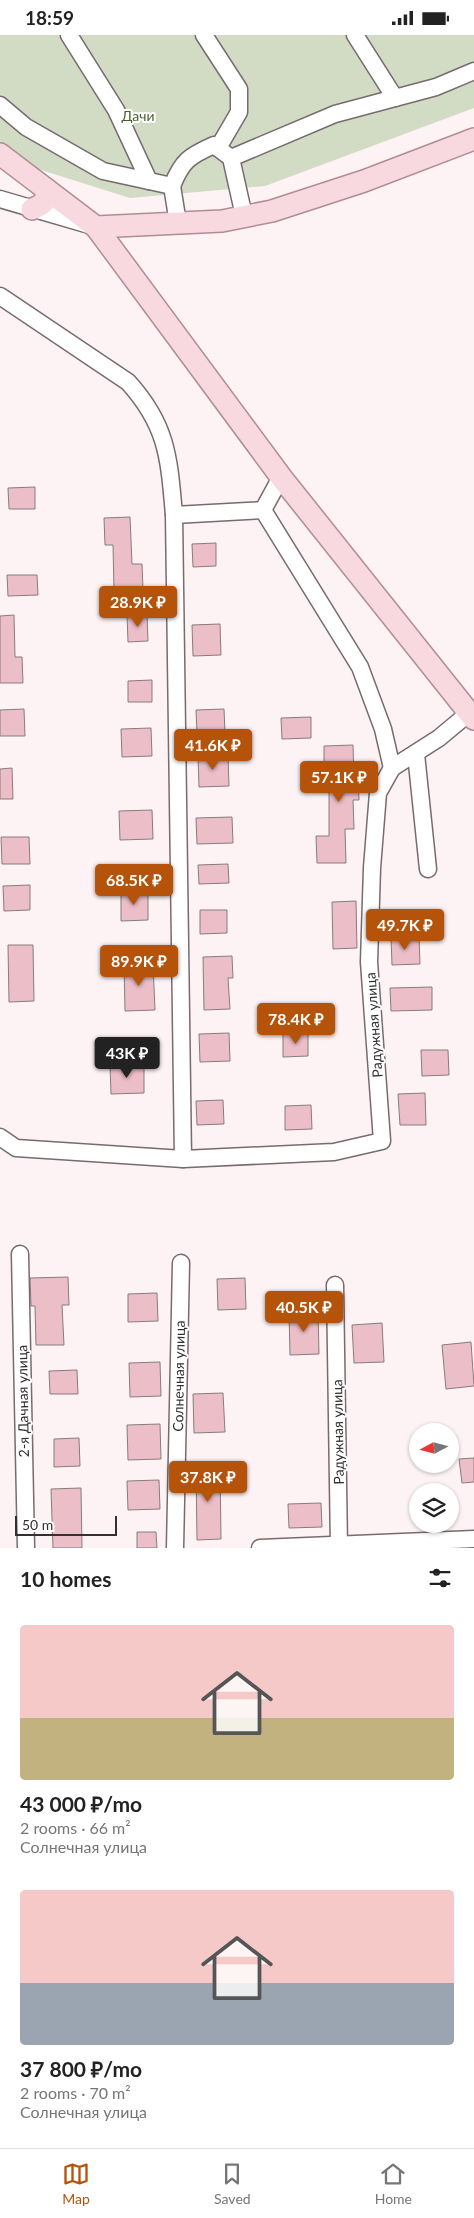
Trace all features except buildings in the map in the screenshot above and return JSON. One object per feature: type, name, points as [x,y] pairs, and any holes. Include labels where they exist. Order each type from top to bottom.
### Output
[{"type":"main road","points":[[96,227],[222,221],[272,211],[318,197],[474,139]]},
{"type":"main road","points":[[0,154],[96,227],[281,477],[472,716]]},
{"type":"main road","points":[[32,209],[42,205],[46,198],[46,189]]},
{"type":"street","points":[[69,35],[116,110],[149,181]]},
{"type":"street","points":[[204,35],[239,89],[239,112],[225,153],[244,216]]},
{"type":"street","points":[[355,35],[395,98]]},
{"type":"street","points":[[225,153],[335,114],[436,87],[474,71]]},
{"type":"street","points":[[0,105],[26,127],[103,171],[172,186]]},
{"type":"street","points":[[178,223],[172,186],[180,167],[198,153],[214,145],[225,153]]},
{"type":"street","points":[[0,199],[96,227]]},
{"type":"street","points":[[0,296],[128,383],[139,395],[160,428],[169,457],[174,515],[182,1159],[16,1148],[0,1137]]},
{"type":"street","points":[[263,510],[281,477]]},
{"type":"street","points":[[174,515],[263,510]]},
{"type":"street","points":[[263,510],[360,667],[383,729],[392,767],[416,754],[472,716]]},
{"type":"street","points":[[416,754],[428,869]]},
{"type":"street","name":"Радужная улица","points":[[182,1159],[334,1152],[382,1141],[369,963],[375,812],[378,793],[392,767]]},
{"type":"street","name":"2-я Дачная улица","points":[[20,1254],[26,1548]]},
{"type":"street","name":"Солнечная улица","points":[[175,1548],[181,1263]]},
{"type":"street","name":"Радужная улица","points":[[336,1285],[339,1547]]},
{"type":"street","points":[[260,1548],[339,1547],[474,1539]]},
{"type":"green space","name":"Дачи","points":[[0,35],[474,35],[474,108],[265,186],[130,198],[0,157]]}]
